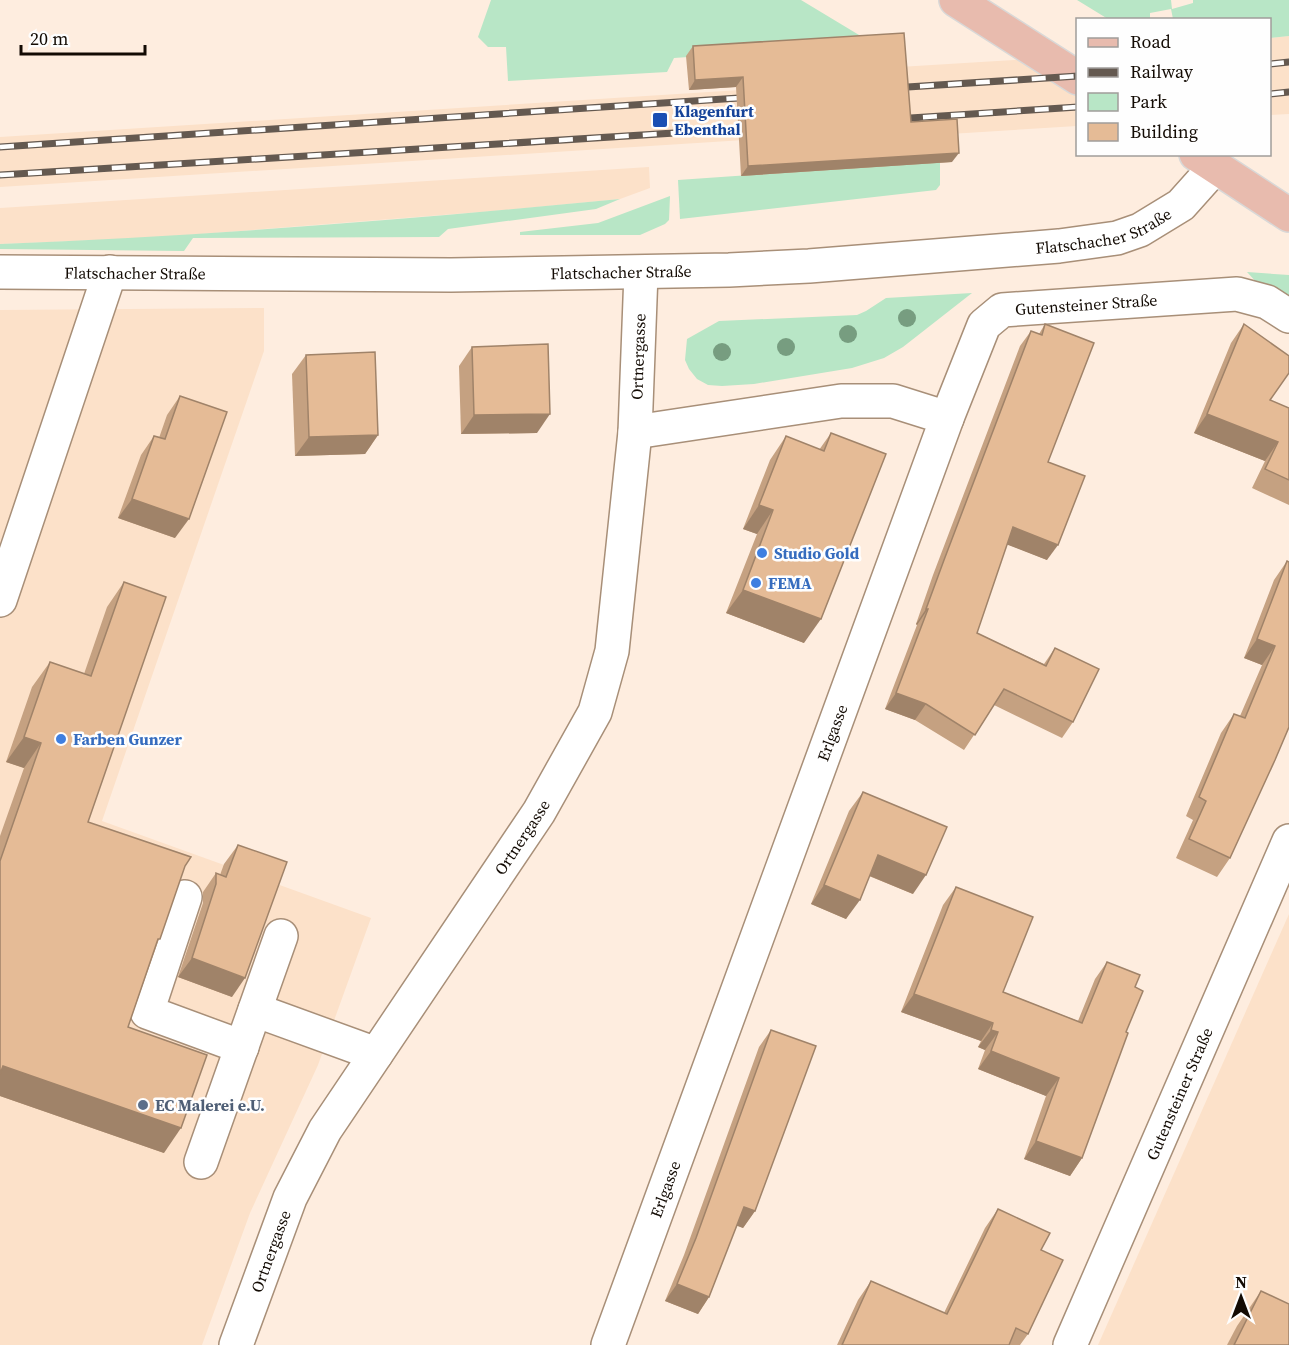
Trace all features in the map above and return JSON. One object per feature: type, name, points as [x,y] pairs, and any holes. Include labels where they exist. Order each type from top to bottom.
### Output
[{"type":"main road","points":[[956,0],[1076,77]]},
{"type":"main road","points":[[1206,161],[1289,215]]},
{"type":"street","name":"Flatschacher Straße","points":[[0,272],[452,275],[641,273],[808,266],[1059,246],[1117,238],[1140,230],[1181,205],[1206,161]]},
{"type":"street","points":[[0,600],[110,272]]},
{"type":"street","name":"Ortnergasse","points":[[236,1345],[290,1198],[325,1130],[539,812],[595,712],[612,651],[635,432],[641,273]]},
{"type":"street","name":"Gutensteiner Straße","points":[[947,418],[984,325],[1002,310],[1237,294],[1267,302],[1289,316]]},
{"type":"street","points":[[635,432],[841,401],[893,401],[947,418]]},
{"type":"street","name":"Erlgasse","points":[[608,1345],[947,418]]},
{"type":"street","name":"Gutensteiner Straße","points":[[1070,1345],[1289,841]]},
{"type":"street","points":[[185,897],[147,1012],[242,1047]]},
{"type":"street","points":[[201,1162],[281,936]]},
{"type":"street","points":[[255,1010],[376,1054]]},
{"type":"shaded area","points":[[1289,36],[1289,114],[1271,115],[1271,38]]},
{"type":"shaded area","points":[[1076,56],[1076,126],[950,134],[950,127],[0,187],[0,137],[883,81],[899,67]]},
{"type":"shaded area","points":[[649,167],[650,188],[620,199],[150,238],[0,244],[0,208]]},
{"type":"shaded area","points":[[264,308],[264,351],[102,821],[371,918],[318,1065],[250,1213],[202,1345],[0,1345],[0,310]]},
{"type":"shaded area","points":[[1289,914],[1289,1345],[1098,1345]]},
{"type":"green space","points":[[491,0],[801,0],[874,44],[674,58],[667,72],[508,81],[506,47],[488,47],[478,37]]},
{"type":"green space","points":[[1077,0],[1171,0],[1172,9],[1193,3],[1193,0],[1289,0],[1289,36],[1271,38],[1271,18],[1173,18],[1171,9],[1150,13],[1150,18],[1106,18]]},
{"type":"green space","points":[[940,162],[940,185],[936,190],[680,219],[678,180]]},
{"type":"green space","points":[[670,196],[669,220],[640,235],[520,235],[520,232],[598,223]]},
{"type":"green space","points":[[620,199],[596,209],[448,229],[439,237],[193,238],[184,251],[0,249],[0,244],[310,226]]},
{"type":"green space","points":[[1247,272],[1289,275],[1289,302],[1258,284]]},
{"type":"green space","points":[[972,293],[903,347],[884,358],[852,368],[754,384],[722,386],[708,385],[697,379],[685,360],[687,339],[719,321],[857,315],[886,298]]},
{"type":"building","points":[[904,33],[911,122],[957,119],[959,153],[748,166],[743,77],[695,80],[693,46]]},
{"type":"building","points":[[1045,324],[1094,343],[1048,462],[1085,476],[1058,545],[1013,527],[977,633],[1046,666],[1055,648],[1099,669],[1073,722],[1004,689],[975,735],[926,704],[896,693],[1031,331],[1042,335]]},
{"type":"building","points":[[1244,324],[1289,356],[1289,373],[1270,400],[1289,408],[1289,480],[1265,469],[1278,442],[1207,414]]},
{"type":"building","points":[[548,344],[550,414],[474,415],[472,347]]},
{"type":"building","points":[[375,352],[378,435],[309,437],[306,355]]},
{"type":"building","points":[[180,396],[227,412],[189,519],[132,499],[154,436],[165,439]]},
{"type":"building","points":[[831,433],[886,454],[821,619],[743,590],[773,510],[759,505],[786,436],[824,451]]},
{"type":"building","points":[[1287,561],[1289,562],[1289,727],[1230,858],[1189,839],[1206,801],[1199,797],[1234,714],[1245,718],[1275,646],[1257,639]]},
{"type":"building","points":[[124,582],[166,597],[88,822],[191,857],[185,866],[128,1027],[207,1055],[181,1128],[3,1066],[0,1074],[0,861],[41,743],[24,737],[50,662],[91,676]]},
{"type":"building","points":[[863,792],[947,827],[926,875],[878,855],[860,900],[824,885]]},
{"type":"building","points":[[238,845],[287,862],[245,978],[192,958],[216,884],[216,873],[226,877]]},
{"type":"building","points":[[956,887],[1033,917],[1003,992],[1082,1023],[1107,962],[1140,975],[1135,987],[1143,991],[1126,1032],[1128,1033],[1082,1158],[1036,1141],[1059,1078],[991,1051],[998,1032],[991,1030],[993,1023],[914,994]]},
{"type":"building","points":[[771,1030],[816,1046],[755,1211],[744,1207],[709,1297],[677,1284],[696,1238]]},
{"type":"building","points":[[998,1209],[1050,1233],[1041,1250],[1063,1260],[1028,1334],[1016,1328],[1009,1345],[842,1345],[871,1281],[947,1314]]},
{"type":"building","points":[[1261,1291],[1289,1304],[1289,1345],[1234,1345]]},
{"type":"railway","points":[[1271,64],[1289,62]]},
{"type":"railway","points":[[892,88],[1076,76]]},
{"type":"railway","points":[[1271,94],[1289,92]]},
{"type":"railway","points":[[0,147],[754,97]]},
{"type":"railway","points":[[895,119],[1076,107]]},
{"type":"railway","points":[[0,175],[755,128]]},
{"type":"place","name":"Klagenfurt Ebenthal","points":[[660,120]]},
{"type":"place","name":"Studio Gold","points":[[762,553]]},
{"type":"place","name":"FEMA","points":[[756,583]]},
{"type":"place","name":"Farben Gunzer","points":[[61,739]]},
{"type":"place","name":"EC Malerei e.U.","points":[[143,1105]]}]
